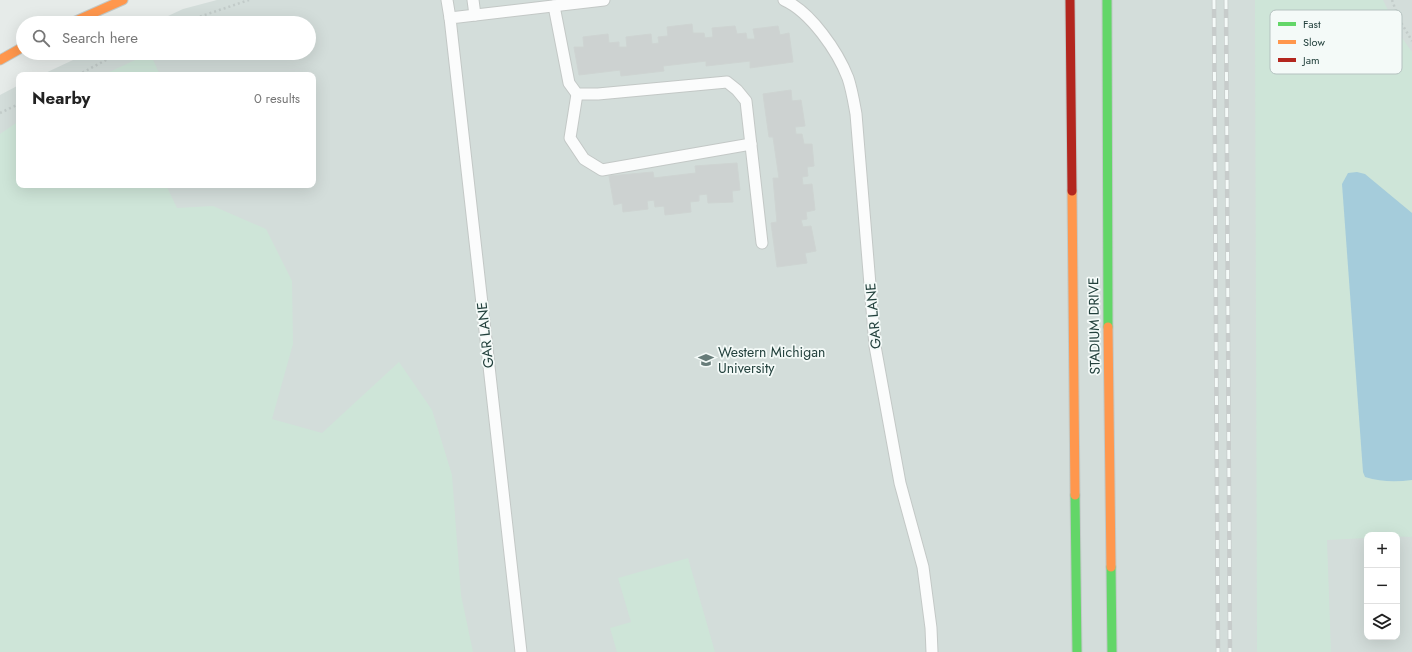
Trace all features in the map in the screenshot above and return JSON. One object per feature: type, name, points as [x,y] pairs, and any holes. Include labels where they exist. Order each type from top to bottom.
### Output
[{"type":"main road","points":[[87,16],[123,0]]},
{"type":"main road","name":"STADIUM DRIVE","points":[[1070,0],[1077,652]]},
{"type":"main road","name":"STADIUM DRIVE","points":[[1107,0],[1107,277],[1112,652]]},
{"type":"main road","points":[[0,60],[16,51]]},
{"type":"lane","name":"GAR LANE","points":[[447,0],[521,652]]},
{"type":"lane","points":[[473,0],[475,15]]},
{"type":"lane","points":[[450,18],[604,0]]},
{"type":"lane","name":"GAR LANE","points":[[784,0],[807,17],[824,35],[838,58],[848,79],[856,114],[875,346],[900,483],[923,567],[931,628],[932,652]]},
{"type":"lane","points":[[554,6],[569,83],[577,94],[570,138],[584,159],[602,170],[751,144]]},
{"type":"lane","points":[[577,94],[598,94],[727,82],[737,90],[746,101],[762,243]]},
{"type":"path","points":[[202,16],[249,0]]},
{"type":"path","points":[[1392,0],[1396,10]]},
{"type":"path","points":[[1402,24],[1412,41]]},
{"type":"path","points":[[84,72],[106,60]]},
{"type":"path","points":[[0,113],[16,105]]},
{"type":"shaded area","name":"Western Michigan University","points":[[217,0],[1412,0],[1412,652],[0,652],[0,95],[16,87],[16,188],[316,188],[316,72],[47,72],[73,60],[316,60],[316,16],[168,16],[183,9]]},
{"type":"green space","points":[[1255,0],[1383,0],[1388,10],[1270,10],[1270,74],[1402,74],[1402,38],[1412,52],[1412,537],[1400,536],[1400,532],[1364,532],[1364,538],[1327,540],[1331,652],[1257,652]]},
{"type":"green space","points":[[135,60],[153,60],[159,72],[109,72]]},
{"type":"green space","points":[[16,123],[16,188],[167,188],[177,208],[213,206],[266,229],[292,281],[293,344],[272,419],[322,433],[399,362],[432,410],[452,475],[461,595],[473,652],[0,652],[0,134]]},
{"type":"green space","points":[[688,558],[715,652],[617,652],[610,628],[631,622],[618,578]]},
{"type":"water","points":[[1357,172],[1365,174],[1412,213],[1412,480],[1383,481],[1365,477],[1363,472],[1342,184],[1348,173]]},
{"type":"building","points":[[692,24],[693,33],[704,33],[705,38],[713,37],[712,28],[735,26],[737,34],[746,33],[747,39],[755,39],[753,29],[778,26],[780,35],[789,33],[793,62],[750,68],[750,61],[706,66],[706,61],[663,66],[664,71],[621,76],[620,70],[579,75],[574,47],[584,47],[583,37],[608,34],[609,43],[619,42],[619,47],[627,47],[626,37],[651,34],[652,44],[659,43],[658,37],[668,36],[667,27]]},
{"type":"building","points":[[791,90],[792,101],[801,100],[805,126],[795,127],[796,134],[802,134],[804,144],[812,144],[814,166],[807,167],[808,176],[802,177],[803,185],[812,184],[815,210],[806,212],[807,219],[801,220],[803,227],[811,226],[816,251],[805,253],[807,263],[777,267],[771,223],[777,222],[773,178],[779,178],[773,137],[769,137],[763,94]]},
{"type":"building","points":[[737,163],[740,190],[732,191],[733,202],[708,203],[707,194],[699,195],[699,201],[690,202],[691,212],[665,215],[664,206],[655,207],[654,200],[647,201],[648,209],[623,212],[622,203],[614,205],[609,176],[653,172],[654,178],[696,173],[695,166]]},
{"type":"railway","points":[[1214,0],[1218,652]]},
{"type":"railway","points":[[1226,0],[1230,652]]},
{"type":"traffic: fast","points":[[1107,0],[1108,327]]},
{"type":"traffic: fast","points":[[1075,495],[1077,652]]},
{"type":"traffic: fast","points":[[1111,567],[1112,652]]},
{"type":"traffic: slow","points":[[87,16],[123,0]]},
{"type":"traffic: slow","points":[[0,60],[16,51]]},
{"type":"traffic: slow","points":[[1072,191],[1075,495]]},
{"type":"traffic: slow","points":[[1108,327],[1111,567]]},
{"type":"traffic: jam","points":[[1070,0],[1072,191]]},
{"type":"place","name":"Western Michigan University","points":[[706,360]]}]
